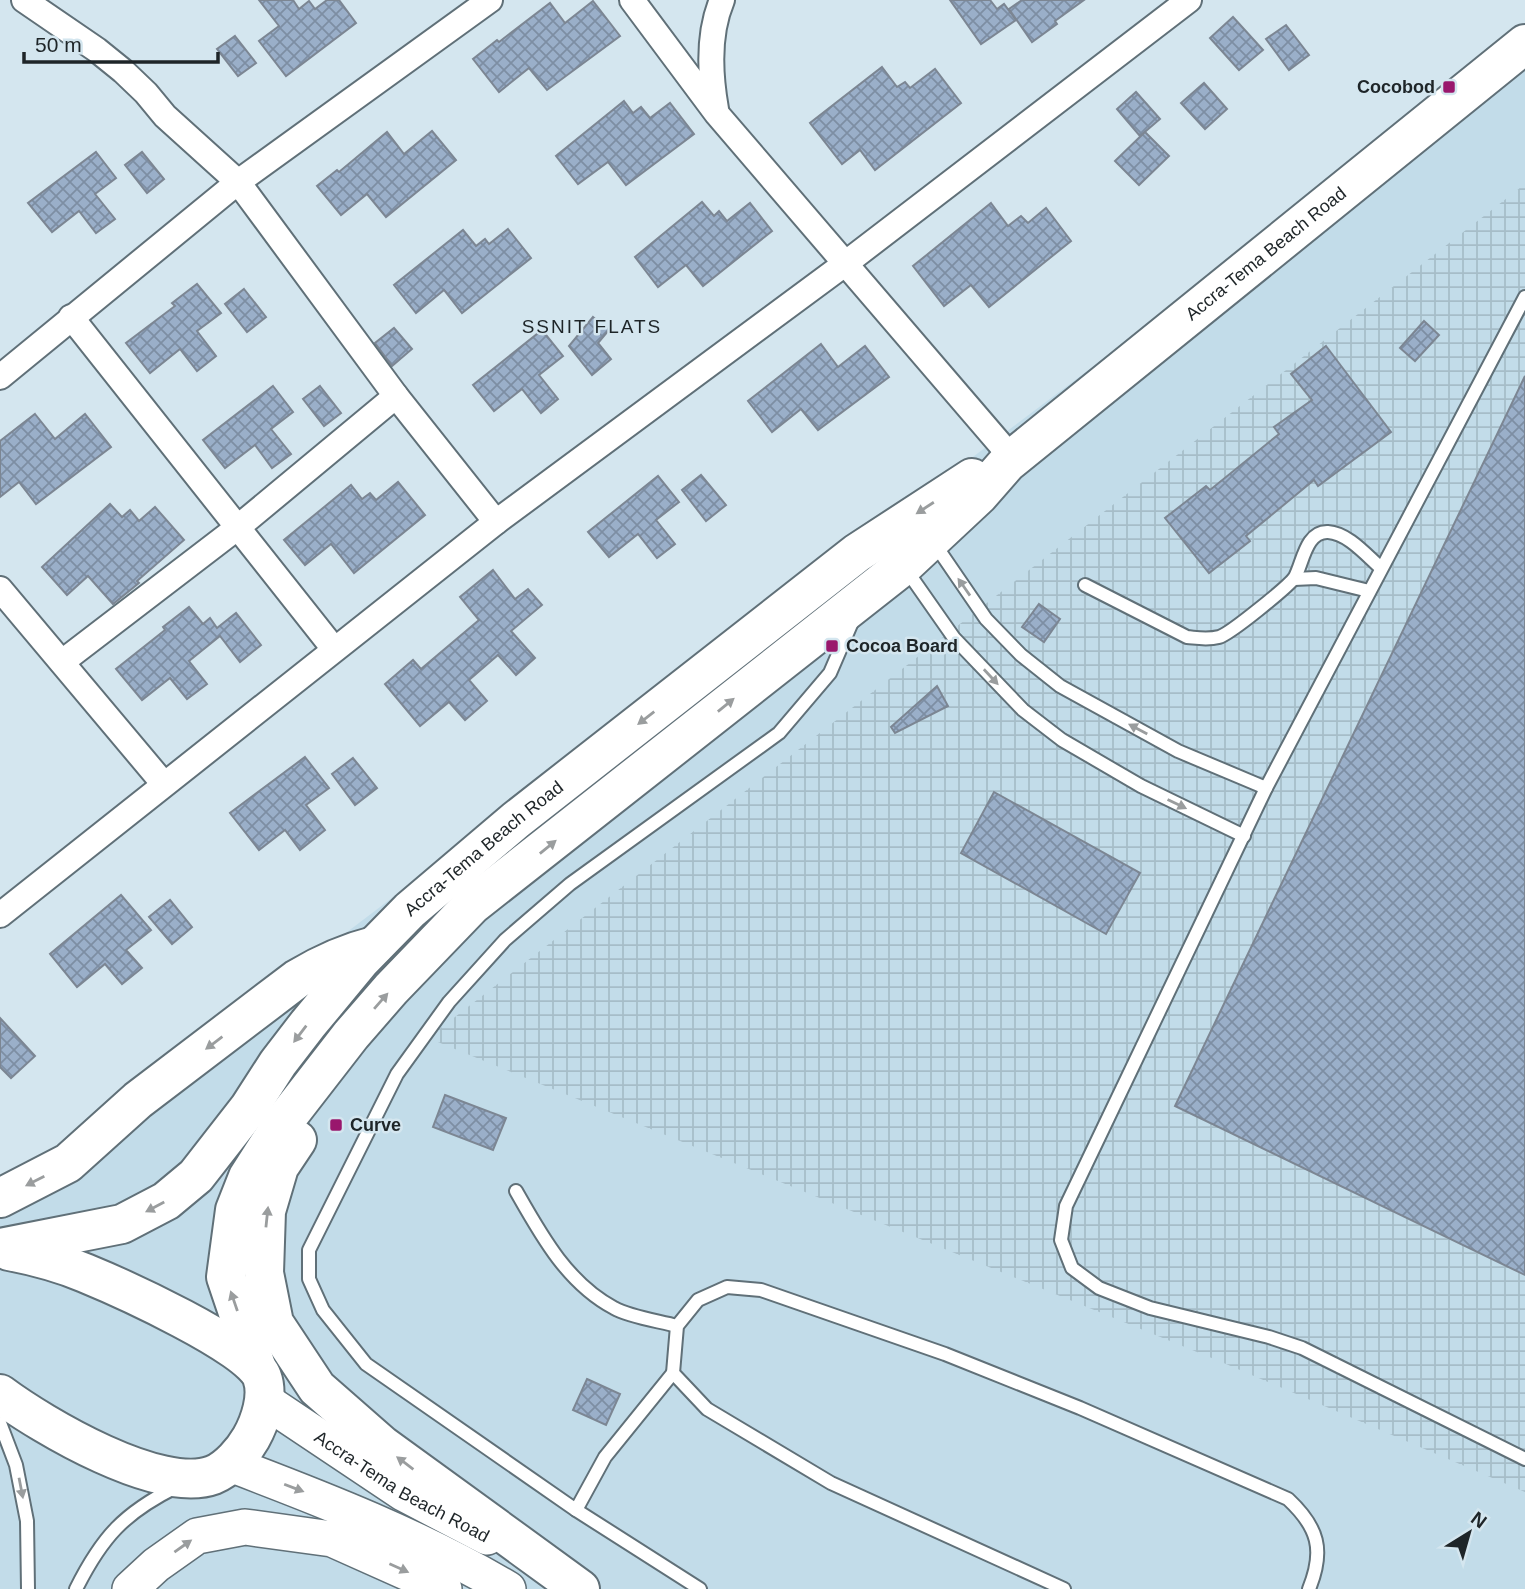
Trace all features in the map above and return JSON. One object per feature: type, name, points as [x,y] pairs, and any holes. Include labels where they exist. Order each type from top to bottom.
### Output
[{"type":"main road","name":"Accra-Tema Beach Road","points":[[579,1589],[403,1493],[260,1383],[226,1277],[235,1210],[248,1177],[275,1135],[351,1035],[472,905],[903,566],[979,495],[1010,461],[1525,44]]},
{"type":"main road","name":"Accra-Tema Beach Road","points":[[0,1249],[122,1224],[166,1201],[196,1177],[242,1118],[278,1063],[308,1024],[410,910],[516,820],[857,553],[969,480],[1010,461]]},
{"type":"main road","points":[[0,1198],[68,1163],[138,1100],[298,979],[325,962],[376,945]]},
{"type":"main road","points":[[351,1035],[336,1077],[279,1167],[266,1211],[264,1273],[274,1323],[317,1388],[382,1445],[579,1589]]},
{"type":"main road","points":[[0,1249],[31,1255],[85,1273],[196,1328],[260,1383],[258,1426],[247,1445],[230,1464],[215,1475],[193,1479],[139,1470],[40,1421],[0,1394]]},
{"type":"main road","points":[[230,1464],[347,1509],[508,1589]]},
{"type":"main road","points":[[130,1589],[156,1565],[197,1536],[245,1527],[332,1539],[441,1588]]},
{"type":"street","points":[[24,0],[123,71],[165,116],[238,182],[397,396],[496,522]]},
{"type":"street","points":[[0,377],[238,182],[490,0]]},
{"type":"street","points":[[632,0],[717,114],[846,263],[1010,461]]},
{"type":"street","points":[[717,114],[711,77],[716,13],[722,0]]},
{"type":"street","points":[[0,915],[163,783],[496,522],[846,263],[1189,0]]},
{"type":"street","points":[[71,317],[334,649]]},
{"type":"street","points":[[62,662],[237,528],[397,396]]},
{"type":"street","points":[[0,589],[163,783]]},
{"type":"lane","points":[[1525,297],[1266,788],[1066,1206],[1061,1240],[1072,1268],[1099,1288],[1150,1308],[1269,1337],[1302,1348],[1525,1459]]},
{"type":"lane","points":[[1085,585],[1186,637],[1204,639],[1221,636],[1233,629],[1294,579],[1308,544],[1322,533],[1330,532],[1344,537],[1381,568]]},
{"type":"lane","points":[[932,540],[986,619],[1021,655],[1060,687],[1178,751],[1266,788]]},
{"type":"lane","points":[[903,566],[954,638],[1023,710],[1062,740],[1140,786],[1244,836]]},
{"type":"lane","points":[[1294,579],[1316,578],[1368,591]]},
{"type":"lane","points":[[700,1589],[576,1510],[366,1364],[323,1310],[309,1279],[309,1250],[397,1074],[449,1002],[505,940],[570,884],[779,733],[830,673],[863,596]]},
{"type":"lane","points":[[516,1191],[548,1248],[582,1284],[614,1309],[677,1326]]},
{"type":"lane","points":[[576,1510],[605,1457],[673,1373],[677,1326],[698,1300],[727,1287],[761,1290],[945,1354],[1080,1408],[1288,1499],[1307,1517],[1318,1546],[1309,1589]]},
{"type":"lane","points":[[673,1373],[707,1409],[831,1483],[1064,1589]]},
{"type":"lane","points":[[0,1423],[16,1465],[27,1521],[28,1589]]},
{"type":"lane","points":[[76,1589],[92,1557],[118,1524],[146,1502],[193,1479]]},
{"type":"shaded area","points":[[1525,38],[1525,1589],[0,1589],[0,1184],[88,1129]]},
{"type":"shaded area","points":[[1525,184],[1525,1492],[1219,1361],[428,1038]]},
{"type":"building","points":[[259,0],[293,0],[299,9],[309,1],[315,9],[327,0],[339,0],[356,23],[286,76],[259,41],[279,26]]},
{"type":"building","points":[[950,0],[990,0],[997,9],[1004,4],[1016,20],[981,44]]},
{"type":"building","points":[[1022,0],[1084,0],[1032,42],[1009,9]]},
{"type":"building","points":[[593,1],[620,36],[547,90],[529,68],[499,92],[473,59],[550,3],[565,23]]},
{"type":"building","points":[[1233,17],[1263,50],[1239,70],[1210,38]]},
{"type":"building","points":[[1286,25],[1309,55],[1289,70],[1266,39]]},
{"type":"building","points":[[235,36],[256,63],[238,76],[217,49]]},
{"type":"building","points":[[882,67],[897,87],[905,82],[910,88],[935,69],[961,103],[875,170],[860,150],[842,164],[810,123]]},
{"type":"building","points":[[1204,83],[1227,109],[1205,129],[1181,103]]},
{"type":"building","points":[[1136,92],[1160,119],[1140,136],[1117,109]]},
{"type":"building","points":[[624,101],[633,113],[641,107],[650,118],[670,103],[694,134],[626,185],[608,162],[578,184],[556,156]]},
{"type":"building","points":[[432,131],[456,160],[386,217],[367,194],[341,215],[317,186],[337,170],[339,172],[387,132],[404,154]]},
{"type":"building","points":[[1145,132],[1169,156],[1139,185],[1115,161]]},
{"type":"building","points":[[96,152],[116,178],[95,194],[115,219],[96,233],[79,211],[52,232],[28,203]]},
{"type":"building","points":[[142,152],[164,179],[147,193],[125,165]]},
{"type":"building","points":[[702,202],[714,216],[719,211],[727,221],[750,203],[772,231],[703,286],[686,265],[658,287],[635,257]]},
{"type":"building","points":[[991,203],[1008,226],[1021,216],[1028,223],[1046,208],[1071,241],[989,307],[971,285],[944,306],[913,266]]},
{"type":"building","points":[[508,229],[531,258],[462,313],[444,290],[416,313],[394,285],[463,230],[476,246],[485,239],[489,244]]},
{"type":"building","points":[[197,284],[221,313],[197,331],[216,356],[197,371],[180,349],[150,373],[126,343],[175,306],[172,303]]},
{"type":"building","points":[[244,289],[266,317],[247,332],[225,304]]},
{"type":"building","points":[[593,317],[609,330],[598,343],[611,359],[592,375],[569,346]]},
{"type":"building","points":[[1424,321],[1439,335],[1415,361],[1400,348]]},
{"type":"building","points":[[394,328],[412,349],[392,366],[375,343]]},
{"type":"building","points":[[542,330],[563,356],[539,375],[558,399],[541,413],[522,389],[494,411],[473,385]]},
{"type":"building","points":[[821,344],[838,367],[865,346],[889,377],[818,430],[801,409],[772,432],[748,401]]},
{"type":"building","points":[[1326,346],[1391,432],[1318,486],[1314,480],[1246,536],[1250,541],[1209,573],[1165,518],[1206,486],[1210,490],[1279,434],[1274,427],[1312,400],[1291,374]]},
{"type":"building","points":[[1525,376],[1525,1275],[1175,1106]]},
{"type":"building","points":[[273,386],[293,412],[271,429],[291,454],[272,468],[255,445],[225,468],[203,440]]},
{"type":"building","points":[[320,386],[341,413],[324,426],[303,399]]},
{"type":"building","points":[[35,414],[55,439],[85,414],[111,447],[36,504],[19,482],[0,497],[0,441]]},
{"type":"building","points":[[701,475],[726,505],[706,521],[682,490]]},
{"type":"building","points":[[658,476],[679,502],[656,520],[675,544],[657,558],[638,534],[609,557],[588,532]]},
{"type":"building","points":[[398,482],[425,515],[354,573],[331,544],[305,565],[284,540],[351,485],[362,499],[370,493],[376,500]]},
{"type":"building","points":[[110,504],[122,517],[130,510],[139,521],[155,507],[184,540],[113,604],[88,576],[67,595],[42,567]]},
{"type":"building","points":[[493,570],[515,599],[528,589],[542,605],[511,631],[535,658],[516,675],[498,655],[469,680],[487,701],[465,720],[449,702],[420,726],[385,684],[413,660],[421,669],[479,620],[460,597]]},
{"type":"building","points":[[1039,604],[1060,619],[1044,642],[1022,627]]},
{"type":"building","points":[[189,607],[203,624],[210,618],[217,628],[236,613],[261,645],[240,662],[220,636],[189,661],[207,684],[187,699],[170,678],[142,700],[116,669]]},
{"type":"building","points":[[937,686],[948,706],[895,733],[891,727]]},
{"type":"building","points":[[305,757],[329,788],[306,805],[325,830],[300,850],[285,830],[259,850],[230,813]]},
{"type":"building","points":[[353,758],[377,788],[355,805],[332,774]]},
{"type":"building","points":[[994,792],[1140,873],[1106,934],[961,853]]},
{"type":"building","points":[[121,895],[151,930],[126,950],[142,968],[122,984],[105,964],[77,987],[50,954]]},
{"type":"building","points":[[170,900],[192,927],[172,944],[149,917]]},
{"type":"building","points":[[0,1018],[35,1056],[11,1078],[0,1067]]},
{"type":"building","points":[[445,1095],[506,1118],[493,1150],[433,1127]]},
{"type":"building","points":[[587,1379],[620,1394],[606,1425],[573,1410]]},
{"type":"place","name":"Cocobod","points":[[1449,87]]},
{"type":"place","name":"Cocoa Board","points":[[832,646]]},
{"type":"place","name":"Curve","points":[[336,1125]]},
{"type":"district","name":"SSNIT FLATS","points":[[592,326]]}]
